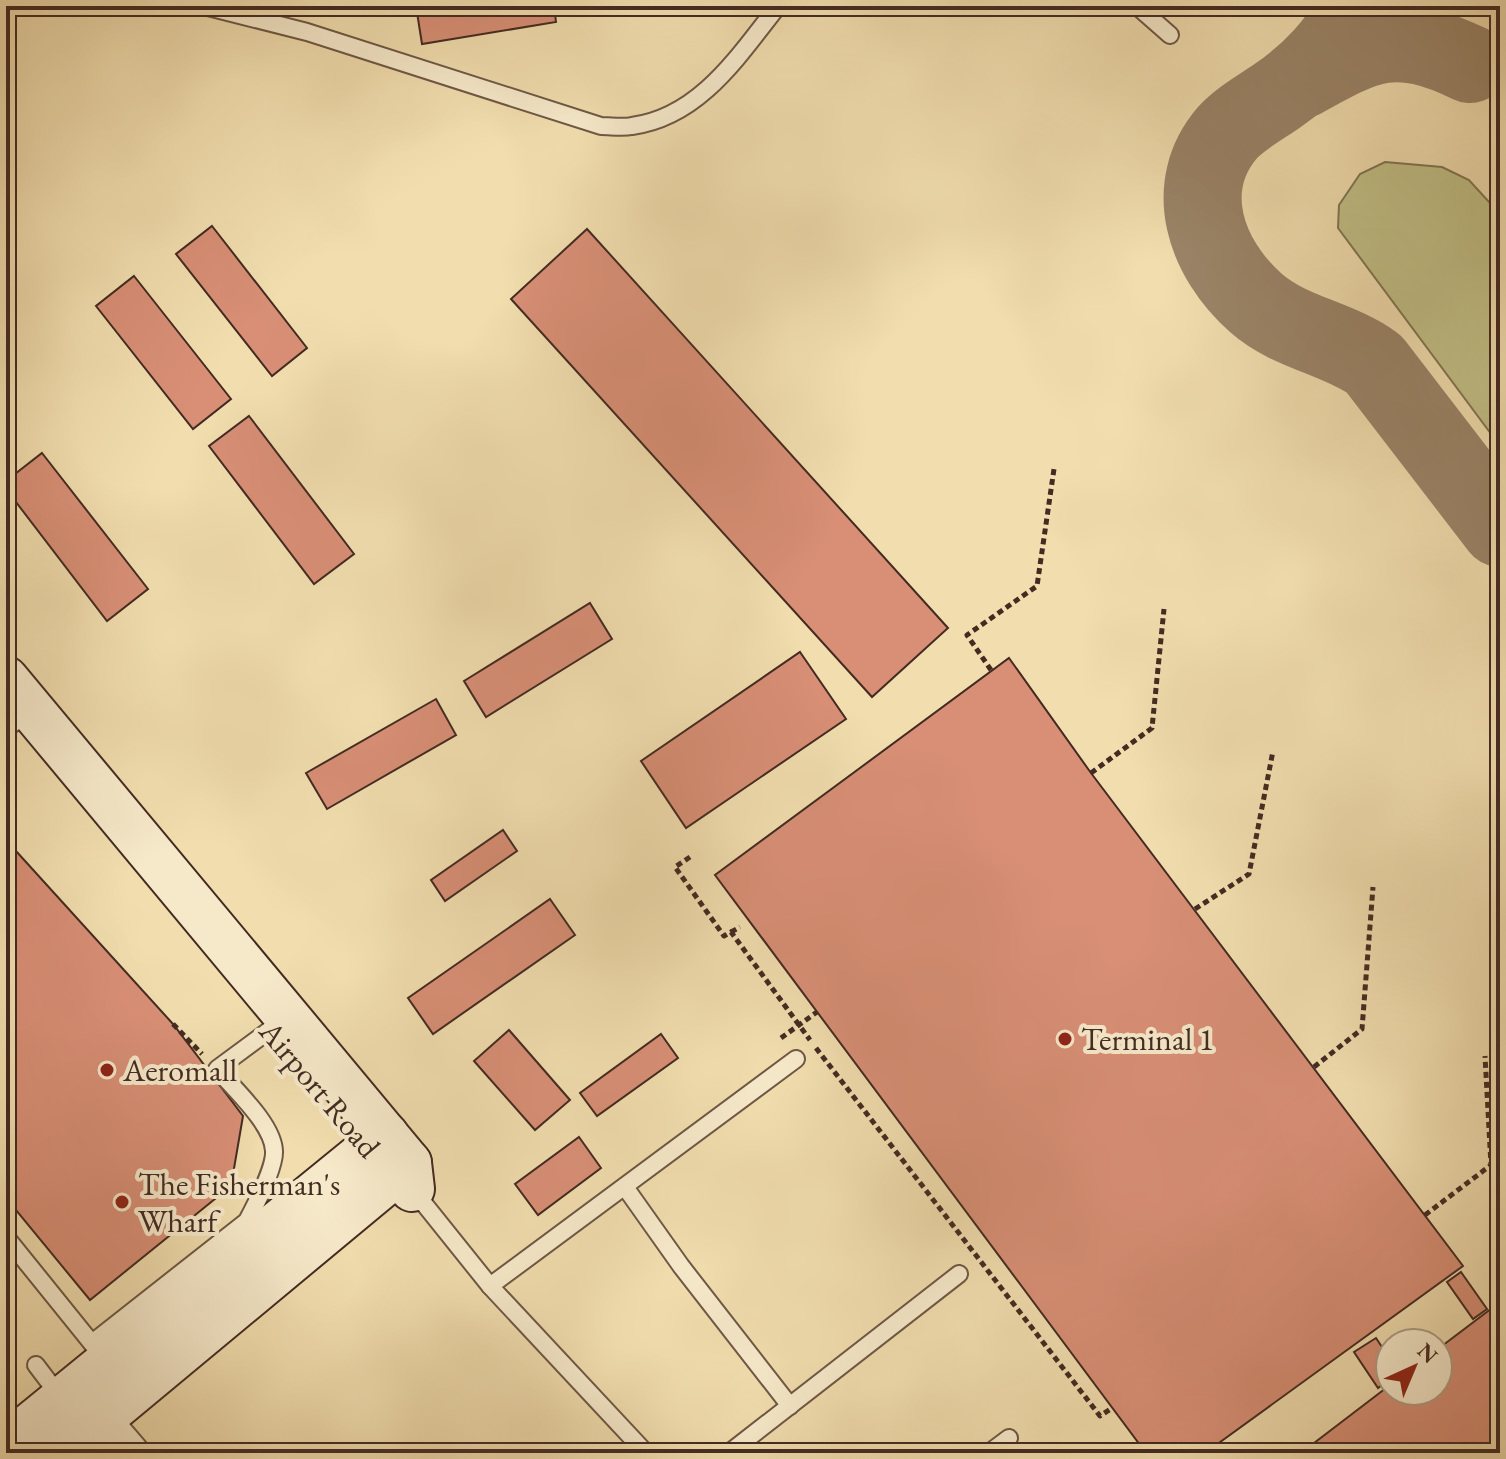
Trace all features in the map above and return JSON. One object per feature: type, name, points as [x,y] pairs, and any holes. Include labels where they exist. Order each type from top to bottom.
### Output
[{"type":"main road","points":[[6,679],[307,1057]]},
{"type":"main road","name":"Airport Road","points":[[9,721],[271,1029],[307,1057],[394,1162]]},
{"type":"main road","points":[[6,1445],[62,1399],[100,1353],[394,1162]]},
{"type":"main road","points":[[60,1453],[394,1162]]},
{"type":"street","points":[[103,1418],[133,1453]]},
{"type":"lane","points":[[204,6],[307,32],[601,126],[632,126],[664,118],[698,98],[727,69],[778,6]]},
{"type":"lane","points":[[1137,6],[1170,35]]},
{"type":"lane","points":[[6,1237],[100,1353],[247,1221],[275,1152],[269,1131],[217,1069],[271,1029]]},
{"type":"lane","points":[[490,1286],[796,1059]]},
{"type":"lane","name":"Airport Road","points":[[394,1162],[490,1286],[646,1453]]},
{"type":"lane","points":[[625,1187],[689,1277],[790,1406]]},
{"type":"lane","points":[[729,1453],[959,1274]]},
{"type":"lane","points":[[36,1365],[62,1399]]},
{"type":"lane","points":[[989,1453],[1009,1438]]},
{"type":"path","points":[[991,670],[967,635],[1037,586],[1054,469]]},
{"type":"path","points":[[1091,773],[1152,728],[1164,609]]},
{"type":"path","points":[[1195,909],[1249,874],[1273,751]]},
{"type":"path","points":[[690,857],[675,867],[724,936],[740,927]]},
{"type":"path","points":[[1314,1067],[1362,1029],[1373,887]]},
{"type":"path","points":[[731,932],[798,1025],[1100,1416],[1112,1408]]},
{"type":"path","points":[[781,1038],[817,1012]]},
{"type":"path","points":[[173,1024],[217,1069]]},
{"type":"path","points":[[1425,1215],[1491,1165],[1485,1056]]},
{"type":"shaded area","points":[[1385,162],[1442,167],[1469,180],[1500,214],[1500,446],[1338,228],[1339,205],[1360,174]]},
{"type":"building","points":[[416,6],[554,6],[556,22],[422,44]]},
{"type":"building","points":[[212,226],[307,348],[272,376],[176,254]]},
{"type":"building","points":[[587,229],[948,628],[872,697],[511,299]]},
{"type":"building","points":[[134,276],[231,399],[193,429],[96,306]]},
{"type":"building","points":[[249,416],[354,554],[314,584],[209,446]]},
{"type":"building","points":[[42,453],[148,589],[107,621],[6,489],[6,481]]},
{"type":"building","points":[[590,603],[612,639],[486,717],[464,681]]},
{"type":"building","points":[[800,652],[846,719],[686,828],[641,761]]},
{"type":"building","name":"Terminal 1","points":[[1009,658],[1091,773],[1463,1266],[1379,1327],[1374,1327],[1374,1331],[1205,1453],[1146,1453],[715,875]]},
{"type":"building","points":[[436,699],[456,735],[327,809],[306,773]]},
{"type":"building","points":[[503,830],[517,851],[445,901],[431,880]]},
{"type":"building","name":"Aeromall","points":[[6,840],[173,1024],[243,1116],[231,1186],[90,1300],[6,1198]]},
{"type":"building","points":[[550,899],[575,935],[433,1034],[408,998]]},
{"type":"building","points":[[509,1030],[570,1100],[535,1130],[474,1061]]},
{"type":"building","points":[[661,1034],[678,1058],[597,1116],[580,1093]]},
{"type":"building","points":[[579,1137],[601,1168],[538,1215],[515,1184]]},
{"type":"building","points":[[1461,1272],[1487,1309],[1473,1319],[1447,1282]]},
{"type":"building","points":[[1500,1302],[1500,1453],[1301,1453],[1374,1397],[1374,1407],[1454,1407],[1454,1337]]},
{"type":"building","points":[[1374,1339],[1374,1382],[1354,1352]]},
{"type":"taxiway","points":[[1356,6],[1342,32],[1312,67],[1245,117],[1228,132],[1213,153],[1205,176],[1205,222],[1224,265],[1256,303],[1284,322],[1374,364],[1500,528]]},
{"type":"taxiway","points":[[1301,80],[1346,56],[1383,44],[1422,46],[1470,64]]},
{"type":"place","name":"Terminal 1","points":[[1065,1039]]},
{"type":"place","name":"Aeromall","points":[[107,1070]]},
{"type":"place","name":"The Fisherman's Wharf","points":[[122,1202]]}]
